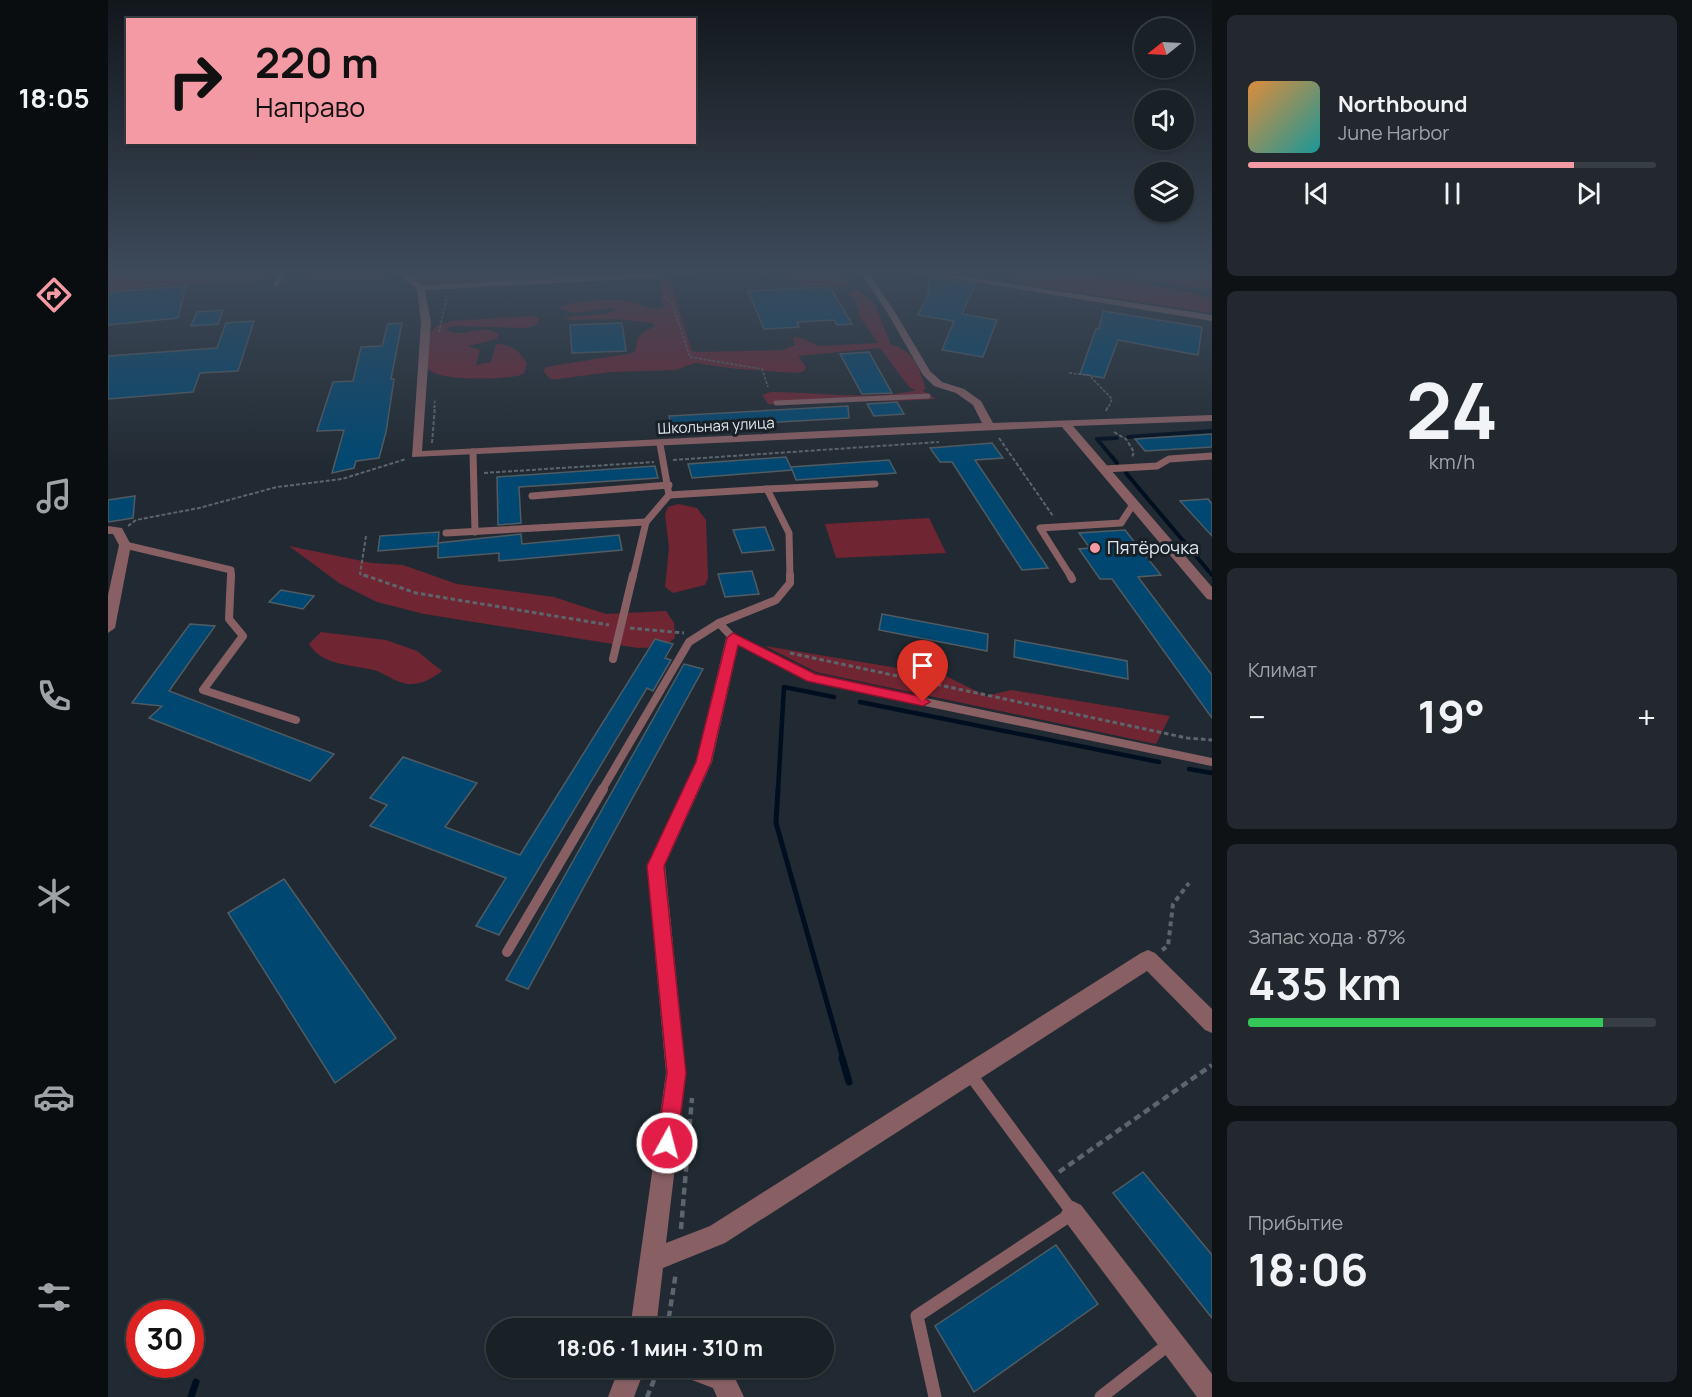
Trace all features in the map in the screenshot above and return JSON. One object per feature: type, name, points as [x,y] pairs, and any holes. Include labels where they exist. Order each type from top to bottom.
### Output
[{"type":"street","points":[[416,455],[425,337]]},
{"type":"street","points":[[905,337],[926,373],[938,384],[960,391],[977,402],[992,429]]},
{"type":"street","name":"Школьная улица","points":[[416,455],[1212,418]]},
{"type":"street","points":[[1066,425],[1106,469],[1212,596]]},
{"type":"street","points":[[108,628],[125,545],[113,530]]},
{"type":"street","points":[[644,1318],[676,1073],[656,866],[704,762],[733,638]]},
{"type":"street","points":[[652,1260],[717,1235],[1148,959],[1212,1023]]},
{"type":"street","points":[[1073,1213],[1212,1395]]},
{"type":"street","points":[[621,1397],[628,1378]]},
{"type":"street","points":[[719,1378],[731,1397]]},
{"type":"lane","points":[[776,403],[928,396]]},
{"type":"lane","points":[[613,659],[646,522],[669,495],[660,444]]},
{"type":"lane","points":[[473,452],[475,532]]},
{"type":"lane","points":[[1106,469],[1157,466],[1169,459],[1212,456]]},
{"type":"lane","points":[[669,495],[875,484]]},
{"type":"lane","points":[[532,495],[669,485]]},
{"type":"lane","points":[[507,952],[689,642],[718,623],[776,600],[790,583],[789,533],[768,489]]},
{"type":"lane","points":[[1072,579],[1040,528],[1121,523],[1134,503]]},
{"type":"lane","points":[[446,533],[646,522]]},
{"type":"lane","points":[[125,545],[231,570],[229,619],[243,636],[203,690],[296,720]]},
{"type":"lane","points":[[718,623],[733,638],[811,678],[1212,762]]},
{"type":"lane","points":[[935,1397],[917,1316],[1073,1213],[969,1073]]},
{"type":"lane","points":[[1101,1397],[1171,1342]]},
{"type":"path","points":[[684,337],[690,357],[762,369],[768,387]]},
{"type":"path","points":[[432,454],[436,390]]},
{"type":"path","points":[[992,429],[1060,526]]},
{"type":"path","points":[[988,439],[1000,438]]},
{"type":"path","points":[[474,474],[940,442]]},
{"type":"path","points":[[113,530],[136,520],[199,508],[277,487],[342,479],[416,455]]},
{"type":"path","points":[[366,536],[360,574],[416,593],[621,627],[700,635]]},
{"type":"path","points":[[789,652],[1187,738],[1212,740]]},
{"type":"path","points":[[1148,959],[1168,946],[1173,903],[1189,883]]},
{"type":"path","points":[[1048,1179],[1212,1065]]},
{"type":"path","points":[[669,1318],[680,1250],[693,1088]]},
{"type":"path","points":[[648,1397],[655,1378]]},
{"type":"shaded area","points":[[427,337],[498,337],[468,346],[480,350],[476,365],[491,362],[496,344],[515,349],[527,364],[524,373],[518,376],[485,379],[445,376],[428,369]]},
{"type":"shaded area","points":[[639,337],[688,337],[692,351],[700,352],[783,350],[795,345],[793,337],[819,346],[878,343],[874,337],[888,337],[891,345],[906,351],[915,361],[926,389],[922,390],[936,399],[805,401],[768,404],[762,395],[771,392],[882,395],[916,390],[909,387],[880,348],[798,356],[806,367],[804,371],[797,373],[737,369],[695,363],[676,370],[611,372],[558,379],[550,379],[543,371],[546,367],[633,353]]},
{"type":"shaded area","points":[[678,504],[697,508],[706,520],[708,578],[705,585],[673,593],[665,587],[669,548],[665,514],[668,507]]},
{"type":"shaded area","points":[[929,518],[946,553],[836,558],[825,524]]},
{"type":"shaded area","points":[[289,546],[372,563],[403,565],[457,584],[554,597],[606,614],[666,611],[674,623],[675,638],[663,647],[638,648],[424,614],[377,602],[339,583]]},
{"type":"shaded area","points":[[321,632],[386,640],[417,651],[442,671],[426,681],[408,684],[396,681],[377,671],[339,664],[322,657],[309,644]]},
{"type":"shaded area","points":[[765,646],[946,676],[986,696],[1011,690],[1170,716],[1156,744],[816,672]]},
{"type":"building","points":[[221,337],[249,337],[238,371],[200,373],[193,392],[108,399],[108,356],[217,348]]},
{"type":"building","points":[[384,337],[399,337],[391,379],[394,379],[386,432],[379,458],[356,461],[354,468],[332,473],[344,430],[317,431],[333,382],[353,381],[361,347],[382,346]]},
{"type":"building","points":[[571,337],[624,337],[626,351],[572,353]]},
{"type":"building","points":[[947,337],[990,337],[983,357],[942,350]]},
{"type":"building","points":[[1093,337],[1201,337],[1198,355],[1118,340],[1104,378],[1080,374]]},
{"type":"building","points":[[869,352],[892,393],[862,394],[840,354]]},
{"type":"building","points":[[897,402],[904,414],[874,416],[867,404]]},
{"type":"building","points":[[848,406],[849,418],[672,428],[669,416]]},
{"type":"building","points":[[1212,434],[1212,447],[1145,451],[1135,439]]},
{"type":"building","points":[[992,443],[1003,458],[975,460],[1048,568],[1022,570],[952,462],[940,462],[930,448]]},
{"type":"building","points":[[786,457],[792,470],[692,478],[688,464]]},
{"type":"building","points":[[889,460],[896,473],[796,480],[791,467]]},
{"type":"building","points":[[655,466],[658,478],[519,487],[521,523],[498,525],[497,477]]},
{"type":"building","points":[[135,496],[133,518],[108,522],[108,500]]},
{"type":"building","points":[[1208,499],[1212,504],[1212,536],[1180,501]]},
{"type":"building","points":[[765,527],[774,550],[742,553],[733,530]]},
{"type":"building","points":[[1125,530],[1161,575],[1138,577],[1212,675],[1212,718],[1112,579],[1100,579],[1079,549],[1090,548],[1079,533]]},
{"type":"building","points":[[439,532],[438,546],[378,551],[380,536]]},
{"type":"building","points":[[521,534],[522,544],[619,535],[622,550],[499,561],[499,553],[438,558],[438,543]]},
{"type":"building","points":[[752,571],[759,594],[725,597],[718,574]]},
{"type":"building","points":[[281,590],[314,596],[303,609],[269,602]]},
{"type":"building","points":[[882,614],[988,634],[987,651],[879,630]]},
{"type":"building","points":[[190,624],[215,626],[169,691],[334,754],[310,781],[149,718],[162,706],[132,703]]},
{"type":"building","points":[[655,639],[673,644],[665,658],[671,660],[653,691],[647,688],[499,935],[476,926],[506,878],[370,826],[387,805],[370,798],[403,757],[477,783],[445,827],[520,855]]},
{"type":"building","points":[[1015,640],[1127,661],[1128,679],[1014,657]]},
{"type":"building","points":[[684,664],[703,669],[528,989],[506,980]]},
{"type":"building","points":[[284,879],[396,1038],[335,1083],[228,913]]},
{"type":"building","points":[[1143,1172],[1212,1255],[1212,1318],[1113,1193]]},
{"type":"building","points":[[1056,1245],[1098,1304],[974,1392],[935,1326]]},
{"type":"waterway","points":[[1128,437],[1212,431]]},
{"type":"waterway","points":[[1117,438],[1097,439],[1117,463]]},
{"type":"waterway","points":[[1126,473],[1212,575]]},
{"type":"waterway","points":[[778,790],[784,687],[834,697]]},
{"type":"waterway","points":[[860,702],[1159,762]]},
{"type":"waterway","points":[[1189,769],[1212,773]]},
{"type":"waterway","points":[[778,789],[776,823],[843,1059]]},
{"type":"waterway","points":[[842,1058],[849,1082]]},
{"type":"waterway","points":[[191,1397],[196,1382]]},
{"type":"place","name":"Пятёрочка","points":[[1095,548]]},
{"type":"route","points":[[667,1143],[676,1073],[656,866],[704,762],[733,638],[811,678],[923,702]]}]
